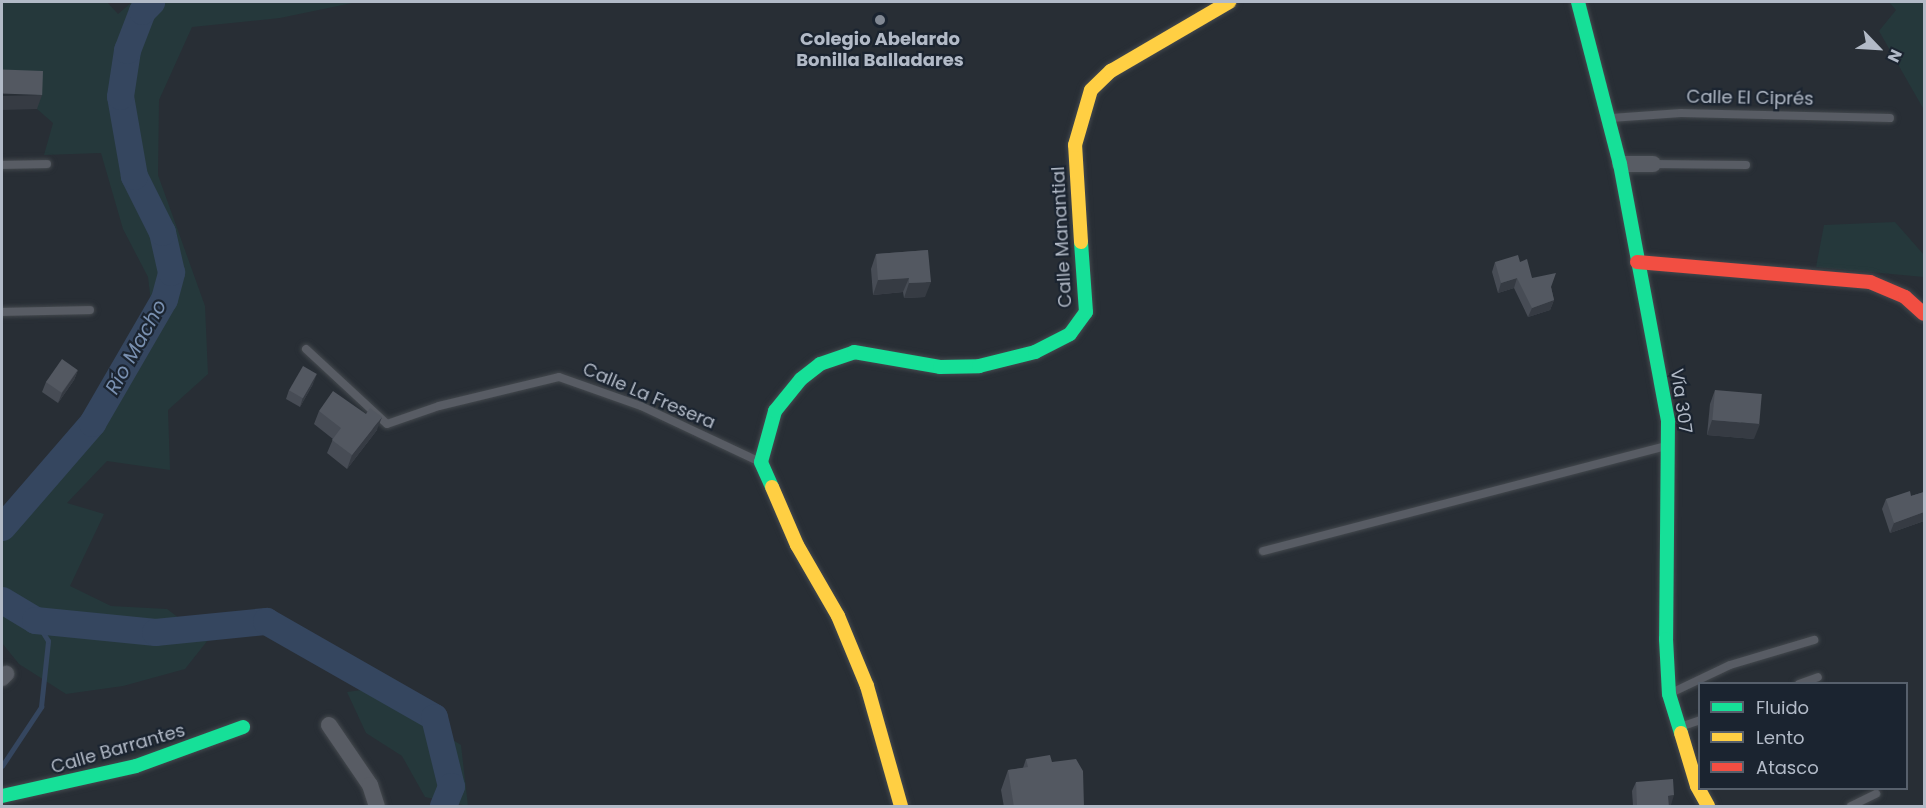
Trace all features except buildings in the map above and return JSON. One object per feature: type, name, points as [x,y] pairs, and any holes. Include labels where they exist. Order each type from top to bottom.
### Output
[{"type":"street","name":"Calle Manantial","points":[[761,462],[775,411],[801,379],[820,364],[854,352],[940,368],[979,366],[1035,352],[1070,334],[1086,312],[1075,145],[1091,90],[1111,71],[1196,25],[1229,2]]},
{"type":"street","name":"Vía 307","points":[[1578,2],[1620,164],[1664,396],[1668,445],[1666,639],[1669,694],[1698,780]]},
{"type":"street","points":[[1620,164],[1653,164]]},
{"type":"street","points":[[1637,262],[1870,282],[1905,297],[1924,314]]},
{"type":"street","points":[[761,462],[796,545],[838,616],[867,686],[901,807]]},
{"type":"street","points":[[329,725],[370,785],[377,807]]},
{"type":"street","name":"Calle Barrantes","points":[[2,796],[136,766],[243,727]]},
{"type":"street","name":"Vía 307","points":[[1702,790],[1708,807]]},
{"type":"lane","name":"Calle El Ciprés","points":[[1609,118],[1681,112],[1890,118]]},
{"type":"lane","points":[[2,165],[47,164]]},
{"type":"lane","points":[[1653,164],[1746,165]]},
{"type":"lane","points":[[2,312],[90,310]]},
{"type":"lane","name":"Calle La Fresera","points":[[306,349],[387,424],[439,406],[559,376],[641,406],[761,462]]},
{"type":"lane","points":[[1263,551],[1668,445]]},
{"type":"lane","points":[[1669,694],[1730,665],[1814,640]]},
{"type":"lane","points":[[1804,682],[1818,677]]},
{"type":"lane","points":[[1679,728],[1698,721]]},
{"type":"lane","points":[[1851,807],[1876,794]]},
{"type":"shaded area","points":[[2,2],[107,2],[118,14],[132,2],[357,2],[280,18],[192,27],[159,100],[158,175],[205,306],[208,374],[168,410],[170,470],[107,461],[67,503],[104,514],[70,586],[111,606],[167,609],[208,640],[185,669],[123,686],[66,694],[19,664],[2,643],[2,515],[43,466],[111,404],[140,363],[152,310],[148,277],[123,229],[101,153],[44,155],[53,123],[37,109],[37,85],[2,89]]},
{"type":"shaded area","points":[[1889,2],[1924,2],[1924,110],[1879,31],[1896,10]]},
{"type":"shaded area","points":[[1895,222],[1924,255],[1924,277],[1816,267],[1824,225]]},
{"type":"shaded area","points":[[370,689],[461,745],[468,806],[425,797],[402,756],[366,733],[347,692]]},
{"type":"waterway","name":"Río Macho","points":[[2,527],[92,423],[164,299],[171,272],[162,232],[134,176],[120,96],[127,50],[142,11],[151,2]]},
{"type":"waterway","name":"Río Macho","points":[[2,600],[35,620],[155,632],[266,621],[434,717],[451,786],[443,806]]},
{"type":"waterway","points":[[2,766],[41,707],[48,641],[35,620]]},
{"type":"traffic: fast","points":[[1578,2],[1620,164],[1668,421],[1666,639],[1669,694],[1681,733]]},
{"type":"traffic: fast","points":[[772,487],[761,462],[775,411],[801,379],[820,364],[854,352],[940,367],[979,366],[1035,352],[1070,334],[1086,312],[1081,242]]},
{"type":"traffic: fast","points":[[2,796],[136,766],[243,727]]},
{"type":"traffic: slow","points":[[1081,242],[1075,145],[1091,90],[1111,71],[1229,2]]},
{"type":"traffic: slow","points":[[772,487],[797,545],[838,616],[867,686],[901,806]]},
{"type":"traffic: slow","points":[[1681,733],[1698,788]]},
{"type":"traffic: slow","points":[[1699,790],[1708,806]]},
{"type":"traffic: jam","points":[[1637,262],[1870,282],[1905,297],[1924,314]]},
{"type":"place","name":"Colegio Abelardo Bonilla Balladares","points":[[880,20]]}]
